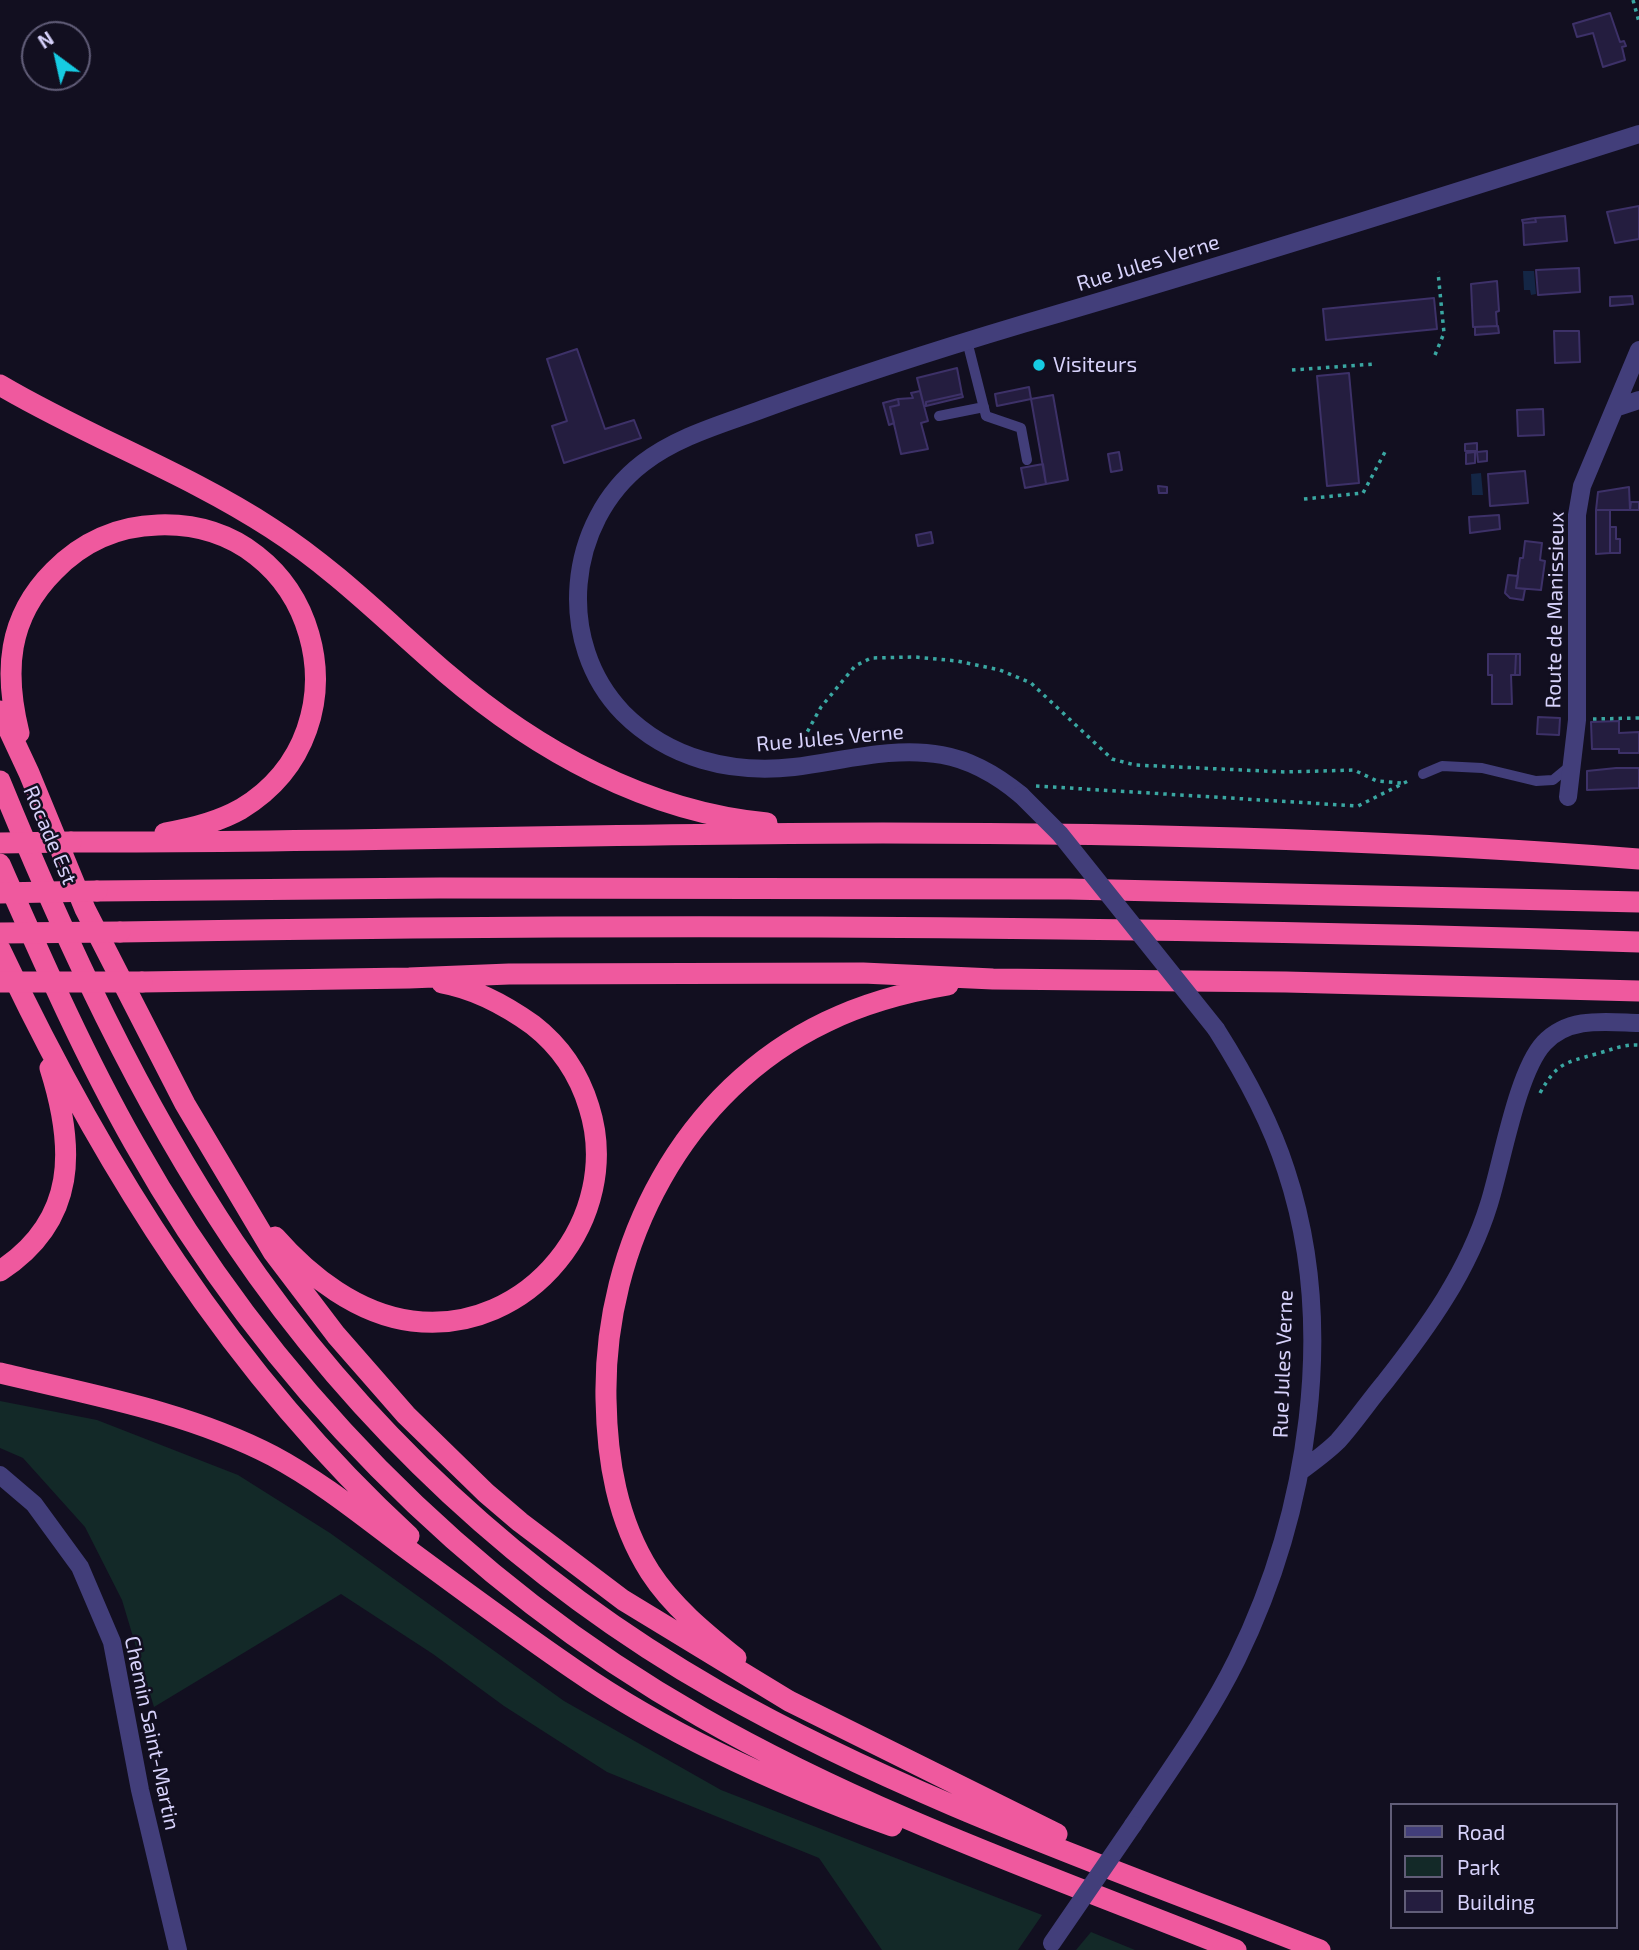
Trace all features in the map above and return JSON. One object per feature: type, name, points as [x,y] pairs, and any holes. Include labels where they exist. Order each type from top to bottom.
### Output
[{"type":"highway","points":[[0,385],[68,422],[223,498],[274,529],[347,586],[479,701],[575,763],[642,793],[709,814],[742,821],[881,833]]},
{"type":"highway","points":[[29,773],[13,703],[10,659],[16,633],[27,607],[49,576],[65,560],[86,545],[115,532],[134,527],[170,524],[188,525],[222,535],[240,544],[269,566],[298,606],[314,651],[315,695],[309,722],[298,750],[272,784],[238,810],[192,827],[110,842]]},
{"type":"highway","points":[[0,712],[29,773],[85,909],[157,1052],[273,1252],[336,1335],[406,1415],[486,1493],[555,1550],[623,1600],[789,1701],[1181,1895],[1320,1950]]},
{"type":"highway","name":"Rocade Est","points":[[0,781],[55,909],[129,1065],[234,1242],[323,1361],[381,1426],[478,1521],[534,1567],[656,1654],[787,1728],[853,1761],[955,1805],[1181,1895]]},
{"type":"highway","points":[[0,843],[881,833],[1370,841],[1639,859]]},
{"type":"highway","points":[[0,864],[67,1014],[123,1123],[208,1262],[305,1389],[407,1498],[460,1546],[576,1638],[702,1718],[836,1787],[934,1830],[1236,1950]]},
{"type":"highway","points":[[0,893],[440,888],[1069,889],[1639,902]]},
{"type":"highway","points":[[0,933],[289,929],[841,928],[1233,932],[1639,942]]},
{"type":"highway","points":[[0,949],[36,1026],[154,1229],[208,1309],[266,1383],[324,1450],[395,1523],[441,1565],[531,1639]]},
{"type":"highway","points":[[0,982],[409,978],[509,974],[863,973],[993,979],[1286,982],[1639,991]]},
{"type":"highway","points":[[233,1184],[279,1241],[305,1267],[337,1292],[370,1310],[390,1317],[411,1321],[446,1322],[483,1313],[520,1296],[538,1283],[560,1260],[577,1234],[590,1204],[596,1166],[593,1123],[576,1076],[551,1041],[506,1006],[463,987],[409,978]]},
{"type":"highway","points":[[789,1701],[705,1632],[673,1601],[649,1570],[627,1528],[614,1482],[606,1420],[610,1324],[621,1273],[642,1218],[669,1165],[704,1116],[740,1080],[805,1033],[873,1003],[915,991],[993,979]]},
{"type":"highway","points":[[0,1271],[24,1252],[43,1230],[55,1209],[66,1166],[62,1108],[36,1026]]},
{"type":"highway","points":[[0,1373],[163,1413],[239,1440],[326,1488],[531,1639],[620,1700],[665,1725],[775,1779],[846,1809],[1038,1872]]},
{"type":"street","name":"Rue Jules Verne","points":[[1049,1946],[1194,1735],[1237,1660],[1273,1572],[1301,1471],[1310,1377],[1311,1328],[1307,1260],[1289,1178],[1248,1083],[1216,1028],[1060,834],[1017,791],[983,769],[943,755],[907,752],[758,769],[716,765],[663,745],[622,711],[605,690],[592,665],[579,619],[578,586],[589,534],[617,487],[645,461],[676,443],[840,382],[967,341],[1639,134]]},
{"type":"street","name":"Route de Manissieux","points":[[1568,797],[1577,720],[1577,515],[1582,486],[1639,351]]},
{"type":"street","points":[[1615,408],[1639,400]]},
{"type":"street","points":[[1301,1471],[1338,1441],[1433,1319],[1454,1287],[1489,1205],[1521,1092],[1536,1053],[1551,1036],[1576,1024],[1591,1021],[1639,1023]]},
{"type":"street","name":"Chemin Saint-Martin","points":[[0,1475],[34,1504],[80,1567],[112,1642],[140,1790],[178,1950]]},
{"type":"lane","points":[[967,341],[986,416],[1021,428],[1027,460]]},
{"type":"lane","points":[[939,416],[984,407]]},
{"type":"lane","points":[[1423,774],[1442,766],[1482,768],[1536,781],[1553,780],[1570,766]]},
{"type":"path","points":[[1633,0],[1639,22]]},
{"type":"path","points":[[1435,355],[1444,333],[1438,272]]},
{"type":"path","points":[[1293,370],[1374,364]]},
{"type":"path","points":[[1304,499],[1363,493],[1385,452]]},
{"type":"path","points":[[809,765],[805,737],[821,707],[855,666],[871,659],[915,657],[957,661],[1000,670],[1031,683],[1112,758],[1135,765],[1248,770],[1354,770],[1377,781],[1402,783]]},
{"type":"path","points":[[1577,720],[1639,718]]},
{"type":"path","points":[[1017,791],[1040,786],[1358,806],[1423,774]]},
{"type":"green space","points":[[0,1401],[97,1420],[238,1475],[330,1533],[564,1701],[721,1790],[1042,1915],[1018,1950],[882,1950],[819,1858],[607,1772],[504,1706],[433,1654],[341,1594],[154,1707],[122,1600],[85,1527],[23,1458],[0,1448]]},
{"type":"green space","points":[[1091,1932],[1135,1950],[1076,1950]]},
{"type":"water","points":[[1523,271],[1534,271],[1536,294],[1531,295],[1530,290],[1524,290]]},
{"type":"water","points":[[1481,473],[1483,495],[1472,495],[1471,474]]},
{"type":"building","points":[[1610,13],[1620,42],[1624,41],[1626,46],[1622,47],[1625,60],[1603,67],[1593,33],[1577,37],[1573,24]]},
{"type":"building","points":[[1639,206],[1639,239],[1615,243],[1607,212]]},
{"type":"building","points":[[1565,216],[1567,241],[1524,245],[1523,223],[1536,222],[1535,218]]},
{"type":"building","points":[[1535,218],[1536,222],[1523,223],[1522,220]]},
{"type":"building","points":[[1579,268],[1580,292],[1538,295],[1536,270]]},
{"type":"building","points":[[1497,281],[1497,326],[1473,327],[1471,284]]},
{"type":"building","points":[[1632,296],[1633,304],[1610,306],[1610,297]]},
{"type":"building","points":[[1434,298],[1437,329],[1326,340],[1323,309]]},
{"type":"building","points":[[1498,326],[1499,333],[1475,335],[1475,327]]},
{"type":"building","points":[[1554,331],[1579,331],[1580,362],[1555,363]]},
{"type":"building","points":[[577,349],[605,429],[634,420],[641,438],[564,463],[552,426],[567,421],[547,359]]},
{"type":"building","points":[[957,368],[962,394],[926,402],[924,406],[917,378]]},
{"type":"building","points":[[1349,373],[1359,483],[1327,486],[1317,376]]},
{"type":"building","points":[[1029,387],[1031,399],[997,406],[995,394]]},
{"type":"building","points":[[920,391],[928,421],[921,423],[928,449],[901,454],[890,407],[899,405],[898,399],[913,398],[911,393]]},
{"type":"building","points":[[962,394],[963,397],[926,406],[926,402]]},
{"type":"building","points":[[1053,395],[1068,480],[1046,484],[1031,399]]},
{"type":"building","points":[[898,399],[899,405],[890,407],[894,423],[889,425],[883,403]]},
{"type":"building","points":[[1543,409],[1544,435],[1518,436],[1517,410]]},
{"type":"building","points":[[1477,443],[1477,451],[1465,451],[1465,444]]},
{"type":"building","points":[[1487,451],[1487,461],[1478,462],[1477,452]]},
{"type":"building","points":[[1119,452],[1122,470],[1111,472],[1108,454]]},
{"type":"building","points":[[1475,452],[1475,463],[1466,464],[1466,453]]},
{"type":"building","points":[[1043,464],[1046,484],[1025,488],[1021,468]]},
{"type":"building","points":[[1525,471],[1528,503],[1490,506],[1488,474]]},
{"type":"building","points":[[1158,486],[1167,487],[1167,493],[1159,493]]},
{"type":"building","points":[[1629,487],[1630,510],[1596,510],[1598,492]]},
{"type":"building","points":[[1631,502],[1639,502],[1639,510],[1630,510]]},
{"type":"building","points":[[1596,510],[1610,510],[1610,553],[1596,554]]},
{"type":"building","points":[[1499,515],[1500,529],[1470,533],[1469,517]]},
{"type":"building","points":[[1610,527],[1616,527],[1616,539],[1620,539],[1620,553],[1610,553]]},
{"type":"building","points":[[931,532],[933,543],[918,546],[916,535]]},
{"type":"building","points":[[1525,541],[1542,543],[1540,560],[1545,561],[1541,590],[1516,588]]},
{"type":"building","points":[[1508,575],[1518,576],[1516,588],[1525,589],[1523,600],[1510,598],[1505,593]]},
{"type":"building","points":[[1488,654],[1516,654],[1515,675],[1511,675],[1512,704],[1492,704],[1492,675],[1488,675]]},
{"type":"building","points":[[1516,654],[1520,654],[1520,675],[1515,675]]},
{"type":"building","points":[[1538,717],[1560,718],[1559,735],[1537,734]]},
{"type":"building","points":[[1619,721],[1619,733],[1639,732],[1639,753],[1619,753],[1619,749],[1592,749],[1591,722]]},
{"type":"building","points":[[1639,768],[1639,788],[1587,790],[1587,771]]},
{"type":"place","name":"Visiteurs","points":[[1039,365]]}]
